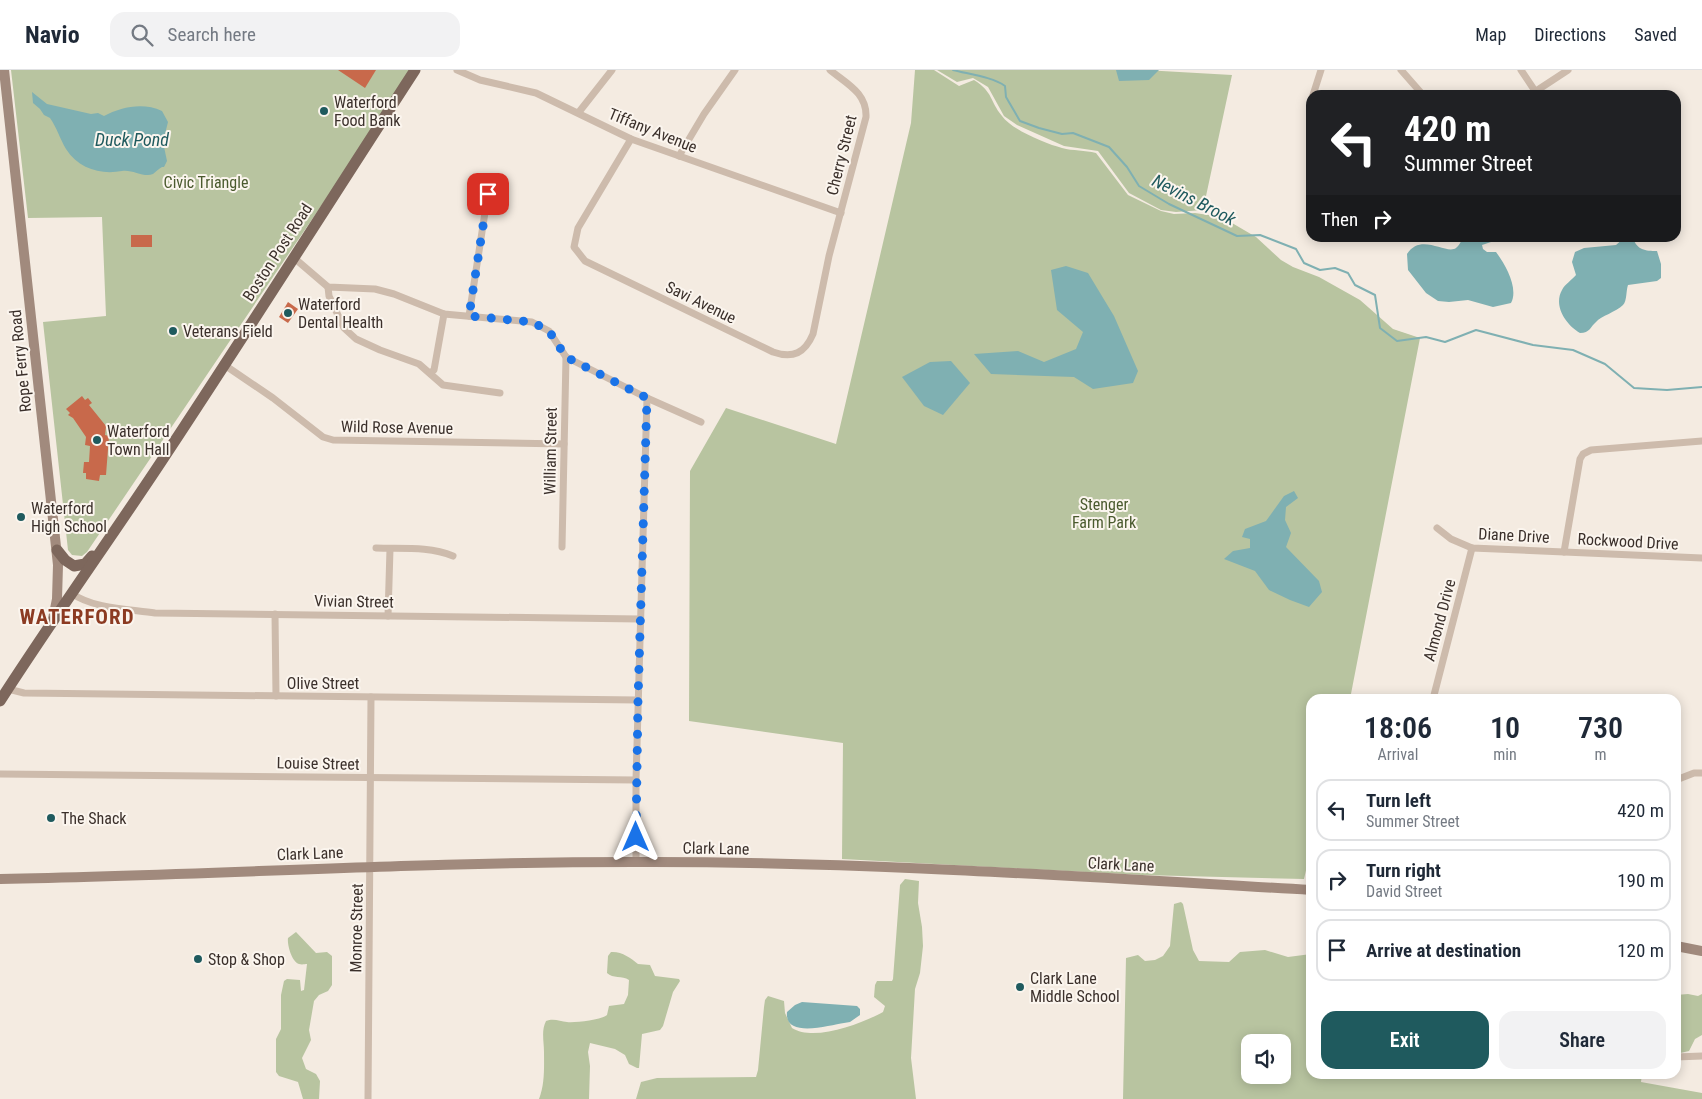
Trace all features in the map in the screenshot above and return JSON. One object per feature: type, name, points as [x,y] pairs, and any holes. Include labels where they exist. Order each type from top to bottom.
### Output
[{"type":"main road","name":"Rope Ferry Road","points":[[4,70],[57,550],[58,585],[53,619]]},
{"type":"main road","name":"Boston Post Road","points":[[0,701],[53,619],[106,544],[415,70]]},
{"type":"main road","points":[[57,550],[65,560],[78,566],[85,564],[97,549],[106,544]]},
{"type":"main road","name":"Clark Lane","points":[[0,879],[371,866],[636,862],[828,865],[1306,890]]},
{"type":"main road","points":[[1681,947],[1702,951]]},
{"type":"street","name":"Tiffany Avenue","points":[[457,70],[480,80],[536,93],[631,139],[841,213]]},
{"type":"street","points":[[578,112],[612,70]]},
{"type":"street","points":[[678,156],[704,114],[735,70]]},
{"type":"street","name":"Cherry Street","points":[[830,70],[862,97],[865,104],[866,117],[841,213]]},
{"type":"street","points":[[1315,90],[1321,70]]},
{"type":"street","points":[[1401,70],[1419,90]]},
{"type":"street","points":[[1521,70],[1531,90]]},
{"type":"street","points":[[1538,90],[1568,70]]},
{"type":"street","name":"Savi Avenue","points":[[631,139],[578,228],[574,247],[578,254],[585,261],[773,352],[790,356],[798,354],[809,344],[841,213]]},
{"type":"street","points":[[469,316],[488,194]]},
{"type":"street","points":[[293,257],[328,287],[333,304],[344,328],[351,335],[380,350],[413,360],[443,385],[500,393]]},
{"type":"street","points":[[328,287],[375,289],[394,294],[444,314],[532,322],[549,331],[566,357],[647,398],[702,422]]},
{"type":"street","points":[[430,373],[434,370],[444,314]]},
{"type":"street","name":"William Street","points":[[562,547],[566,357]]},
{"type":"street","name":"Wild Rose Avenue","points":[[223,364],[273,398],[323,437],[333,440],[564,444]]},
{"type":"street","points":[[636,862],[636,780],[647,398]]},
{"type":"street","name":"Rockwood Drive","points":[[1702,441],[1591,450],[1583,454],[1580,459],[1564,552],[1702,558]]},
{"type":"street","name":"Diane Drive","points":[[1437,528],[1451,539],[1472,548],[1564,552]]},
{"type":"street","points":[[376,548],[438,551],[454,556]]},
{"type":"street","name":"Almond Drive","points":[[1433,694],[1472,548]]},
{"type":"street","points":[[388,616],[390,549]]},
{"type":"street","name":"Vivian Street","points":[[71,594],[81,600],[155,613],[640,619]]},
{"type":"street","points":[[275,614],[276,696]]},
{"type":"street","name":"Olive Street","points":[[8,689],[24,693],[638,700]]},
{"type":"street","name":"Monroe Street","points":[[368,1099],[371,697]]},
{"type":"street","points":[[1681,778],[1694,773],[1702,773]]},
{"type":"street","name":"Louise Street","points":[[0,774],[636,780]]},
{"type":"street","points":[[1681,1057],[1702,1056]]},
{"type":"green space","name":"Civic Triangle","points":[[11,70],[413,70],[87,552],[82,556],[72,555],[68,550],[43,322],[106,316],[102,217],[28,218]]},
{"type":"green space","name":"Stenger Farm Park","points":[[915,70],[934,70],[959,86],[974,80],[985,89],[1002,116],[1021,131],[1055,146],[1096,153],[1128,195],[1161,211],[1174,214],[1195,213],[1215,216],[1232,223],[1256,237],[1281,260],[1319,277],[1360,300],[1393,329],[1420,338],[1351,694],[1306,694],[1306,870],[1304,879],[1142,875],[842,859],[843,743],[689,721],[690,471],[726,408],[836,444],[911,123]]},
{"type":"green space","points":[[937,70],[1144,70],[1232,75],[1203,210],[1176,212],[1161,210],[1129,193],[1098,151],[1064,146],[1017,125],[1004,116],[988,87],[973,78],[957,82]]},
{"type":"green space","points":[[905,879],[919,881],[918,903],[923,946],[920,973],[915,989],[911,1058],[916,1099],[636,1099],[641,1082],[657,1078],[756,1077],[765,1000],[768,996],[784,1001],[785,1013],[792,1028],[801,1032],[812,1033],[838,1030],[863,1022],[883,1012],[885,1006],[874,997],[875,985],[877,981],[892,981],[893,979],[900,885]]},
{"type":"green space","points":[[1181,902],[1193,950],[1199,961],[1229,962],[1240,952],[1265,950],[1288,957],[1306,955],[1306,1079],[1641,1079],[1641,1082],[1702,1093],[1702,1099],[1123,1099],[1126,958],[1138,955],[1145,961],[1155,960],[1163,956],[1170,946],[1174,904]]},
{"type":"green space","points":[[296,932],[316,953],[327,952],[332,956],[332,985],[328,991],[319,995],[314,1001],[309,1030],[311,1040],[302,1058],[306,1069],[316,1074],[320,1081],[319,1099],[303,1099],[298,1082],[279,1076],[276,1072],[276,1039],[281,1029],[281,995],[284,981],[287,979],[300,980],[301,991],[304,990],[307,964],[296,963],[288,945],[288,938]]},
{"type":"green space","points":[[611,952],[629,957],[638,964],[650,965],[655,976],[679,979],[680,981],[673,992],[663,1026],[660,1030],[642,1034],[639,1068],[629,1064],[625,1055],[615,1049],[590,1043],[588,1052],[590,1066],[589,1099],[539,1099],[543,1081],[543,1032],[546,1021],[581,1022],[594,1020],[607,1015],[609,1006],[624,1004],[628,995],[629,980],[607,973],[608,956]]},
{"type":"green space","points":[[1702,994],[1702,1035],[1695,1039],[1689,1051],[1681,1053],[1681,995],[1698,996]]},
{"type":"water","points":[[1116,70],[1159,70],[1149,80],[1119,81]]},
{"type":"water","name":"Duck Pond","points":[[32,92],[47,104],[91,114],[98,113],[104,116],[125,108],[140,106],[162,111],[168,122],[163,142],[167,161],[164,167],[153,174],[146,175],[126,171],[98,171],[84,166],[71,156],[50,118],[44,115],[33,103]]},
{"type":"water","points":[[1460,242],[1491,242],[1482,245],[1483,249],[1487,252],[1496,252],[1507,269],[1513,290],[1511,303],[1493,307],[1468,300],[1438,301],[1426,293],[1408,270],[1407,254],[1413,248],[1426,244],[1446,249],[1457,247]]},
{"type":"water","points":[[1619,242],[1635,242],[1642,249],[1657,251],[1661,264],[1661,278],[1657,281],[1628,285],[1623,305],[1598,320],[1588,331],[1580,333],[1562,315],[1559,302],[1563,288],[1576,275],[1572,262],[1575,252],[1584,248],[1616,245]]},
{"type":"water","points":[[1066,266],[1088,273],[1114,316],[1138,371],[1133,383],[1093,389],[1074,377],[991,374],[974,354],[1018,351],[1044,362],[1076,349],[1083,332],[1057,310],[1051,270]]},
{"type":"water","points":[[951,361],[970,383],[943,415],[924,406],[902,377],[930,362]]},
{"type":"water","points":[[1294,491],[1298,498],[1286,507],[1285,520],[1291,533],[1286,547],[1319,581],[1322,592],[1309,607],[1269,590],[1255,571],[1224,559],[1233,551],[1250,548],[1250,539],[1242,537],[1245,529],[1266,521],[1284,496]]},
{"type":"water","points":[[802,1002],[857,1006],[860,1009],[860,1015],[850,1022],[819,1028],[800,1028],[788,1020],[787,1012]]},
{"type":"building","points":[[338,70],[376,70],[365,88]]},
{"type":"building","points":[[131,235],[152,235],[152,247],[131,247]]},
{"type":"building","name":"Waterford Dental Health","points":[[288,302],[298,309],[288,323],[279,317]]},
{"type":"building","name":"Waterford Town Hall","points":[[82,396],[85,400],[88,398],[92,403],[89,405],[106,426],[105,435],[109,436],[106,475],[100,475],[99,481],[86,479],[86,473],[83,473],[84,462],[89,462],[90,446],[85,445],[86,437],[73,418],[68,415],[70,413],[66,409]]},
{"type":"waterway","name":"Nevins Brook","points":[[953,70],[987,78],[1005,86],[1006,97],[1020,121],[1062,134],[1073,133],[1109,147],[1127,167],[1139,186],[1169,204],[1237,236],[1260,235],[1296,249],[1304,263],[1320,270],[1335,268],[1348,273],[1355,285],[1375,295],[1380,328],[1397,341],[1426,337],[1445,342],[1476,330],[1533,345],[1573,350],[1605,364],[1634,388],[1667,390],[1702,387]]},
{"type":"place","name":"Waterford Food Bank","points":[[324,111]]},
{"type":"place","name":"Waterford Dental Health","points":[[288,313]]},
{"type":"place","name":"Veterans Field","points":[[173,331]]},
{"type":"place","name":"Waterford Town Hall","points":[[97,440]]},
{"type":"place","name":"Waterford High School","points":[[21,517]]},
{"type":"place","name":"The Shack","points":[[51,818]]},
{"type":"place","name":"Stop & Shop","points":[[198,959]]},
{"type":"place","name":"Clark Lane Middle School","points":[[1020,987]]},
{"type":"district","name":"WATERFORD","points":[[77,617]]},
{"type":"route","points":[[488,194],[469,316],[532,322],[542,326],[557,341],[566,357],[647,398],[636,837]]}]
